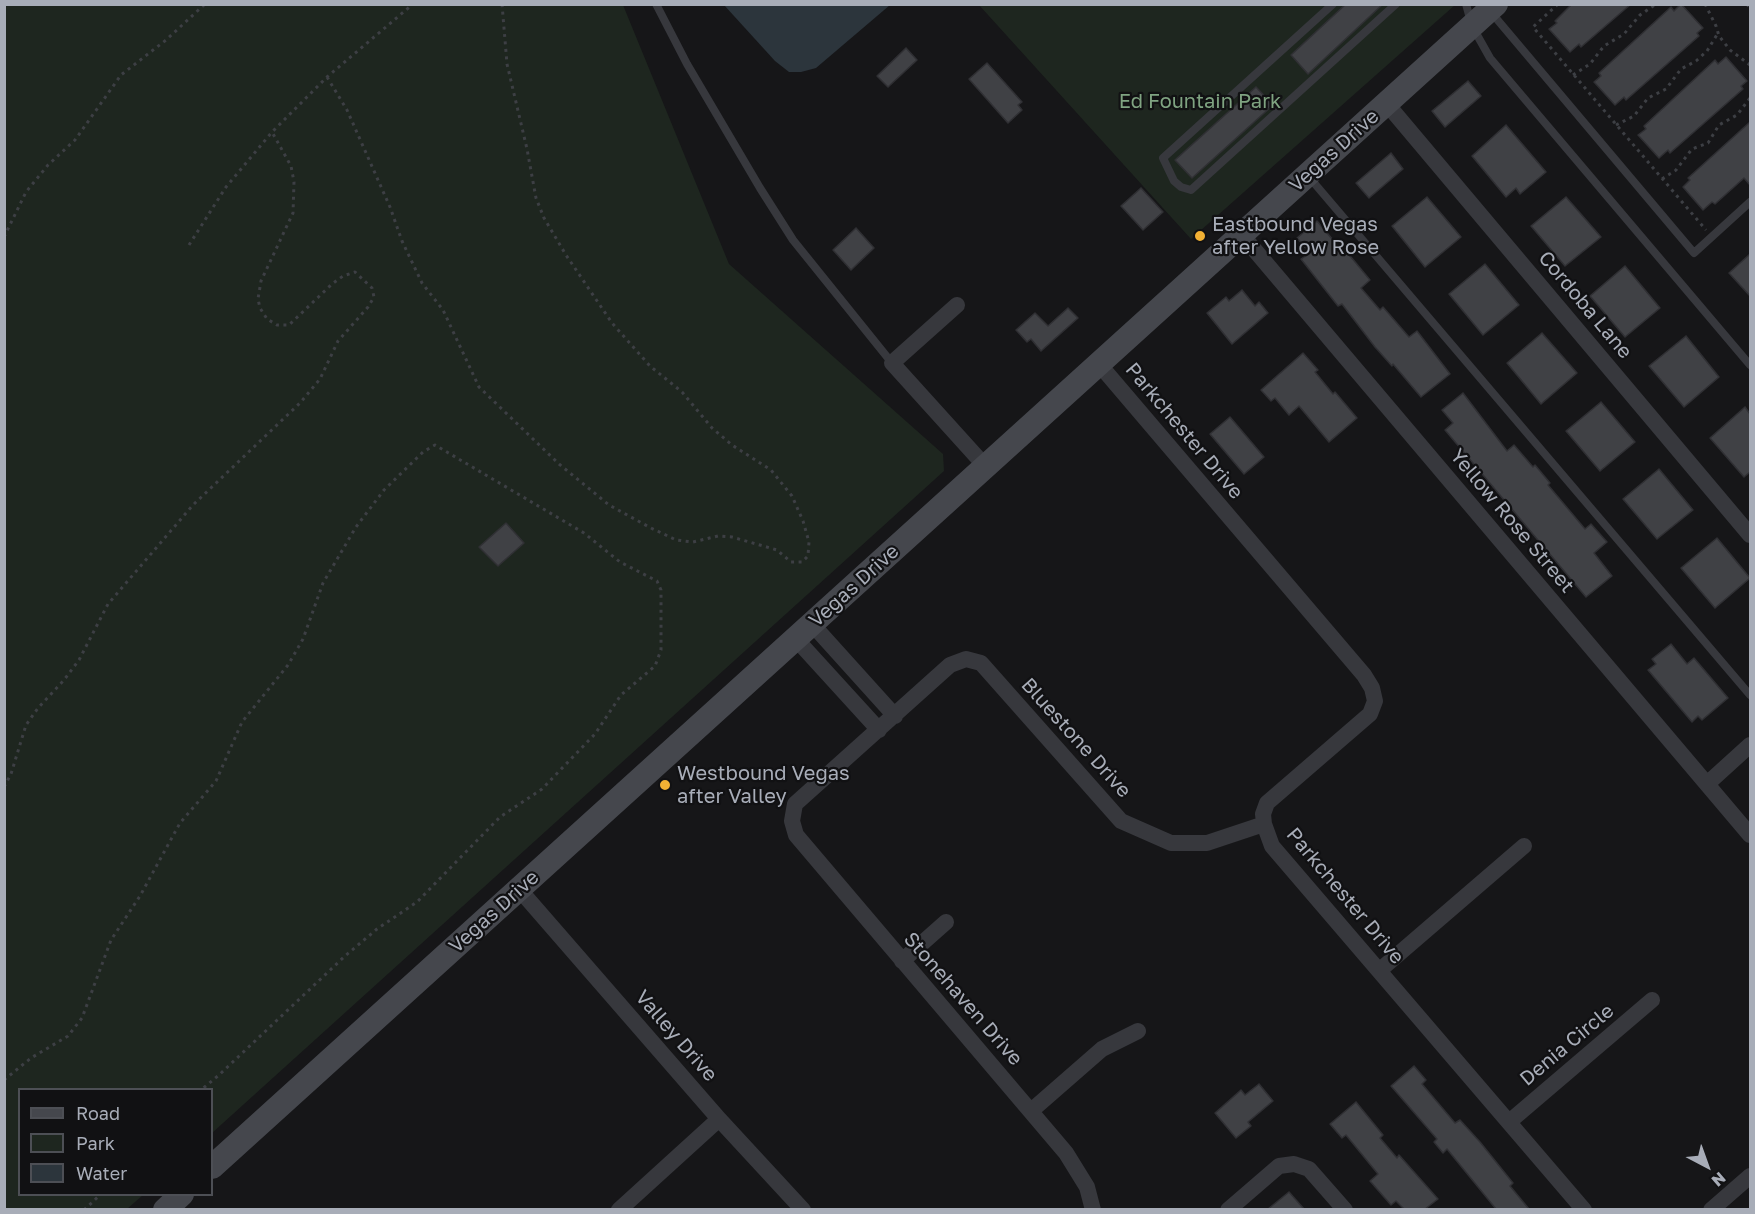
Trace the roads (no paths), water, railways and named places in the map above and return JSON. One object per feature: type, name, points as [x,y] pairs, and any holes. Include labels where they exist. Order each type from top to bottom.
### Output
[{"type":"main road","name":"Vegas Drive","points":[[213,1166],[1308,176],[1387,104],[1481,12]]},
{"type":"main road","points":[[165,1209],[180,1196]]},
{"type":"street","name":"Cordoba Lane","points":[[1387,104],[1750,534]]},
{"type":"street","name":"Yellow Rose Street","points":[[1242,235],[1750,835]]},
{"type":"street","points":[[957,305],[892,363],[986,467]]},
{"type":"street","name":"Parkchester Drive","points":[[1099,364],[1364,675],[1372,688],[1375,701],[1370,714],[1267,803],[1263,814],[1264,824],[1272,846],[1509,1122],[1579,1208]]},
{"type":"street","points":[[804,631],[895,716],[879,730],[804,631]]},
{"type":"street","name":"Bluestone Drive","points":[[895,716],[950,665],[966,659],[981,663],[1121,821],[1171,843],[1207,843],[1264,824]]},
{"type":"street","name":"Stonehaven Drive","points":[[879,730],[795,804],[792,821],[796,836],[1066,1153],[1087,1187],[1093,1209]]},
{"type":"street","points":[[1707,784],[1750,745]]},
{"type":"street","points":[[1380,970],[1524,846]]},
{"type":"street","name":"Valley Drive","points":[[519,889],[719,1119],[803,1209]]},
{"type":"street","points":[[902,961],[946,922]]},
{"type":"street","name":"Denia Circle","points":[[1509,1122],[1652,1000]]},
{"type":"street","points":[[1031,1111],[1102,1049],[1138,1031]]},
{"type":"street","points":[[619,1209],[719,1119]]},
{"type":"street","points":[[1228,1209],[1279,1166],[1294,1164],[1309,1169],[1344,1209]]},
{"type":"street","points":[[1711,1209],[1750,1176]]},
{"type":"lane","points":[[656,4],[687,64],[793,240],[892,363]]},
{"type":"lane","points":[[1334,4],[1163,158],[1174,181],[1181,187],[1191,190],[1396,4]]},
{"type":"lane","points":[[1481,12],[1694,253],[1750,202]]},
{"type":"lane","points":[[1481,12],[1490,58],[1750,366]]},
{"type":"lane","points":[[1308,176],[1750,695]]},
{"type":"water","points":[[724,5],[890,5],[816,68],[789,72],[775,61]]},
{"type":"place","name":"Eastbound Vegas after Yellow Rose","points":[[1200,236]]},
{"type":"place","name":"Westbound Vegas after Valley","points":[[665,785]]},
{"type":"park label","name":"Ed Fountain Park","points":[[1200,102]]}]
